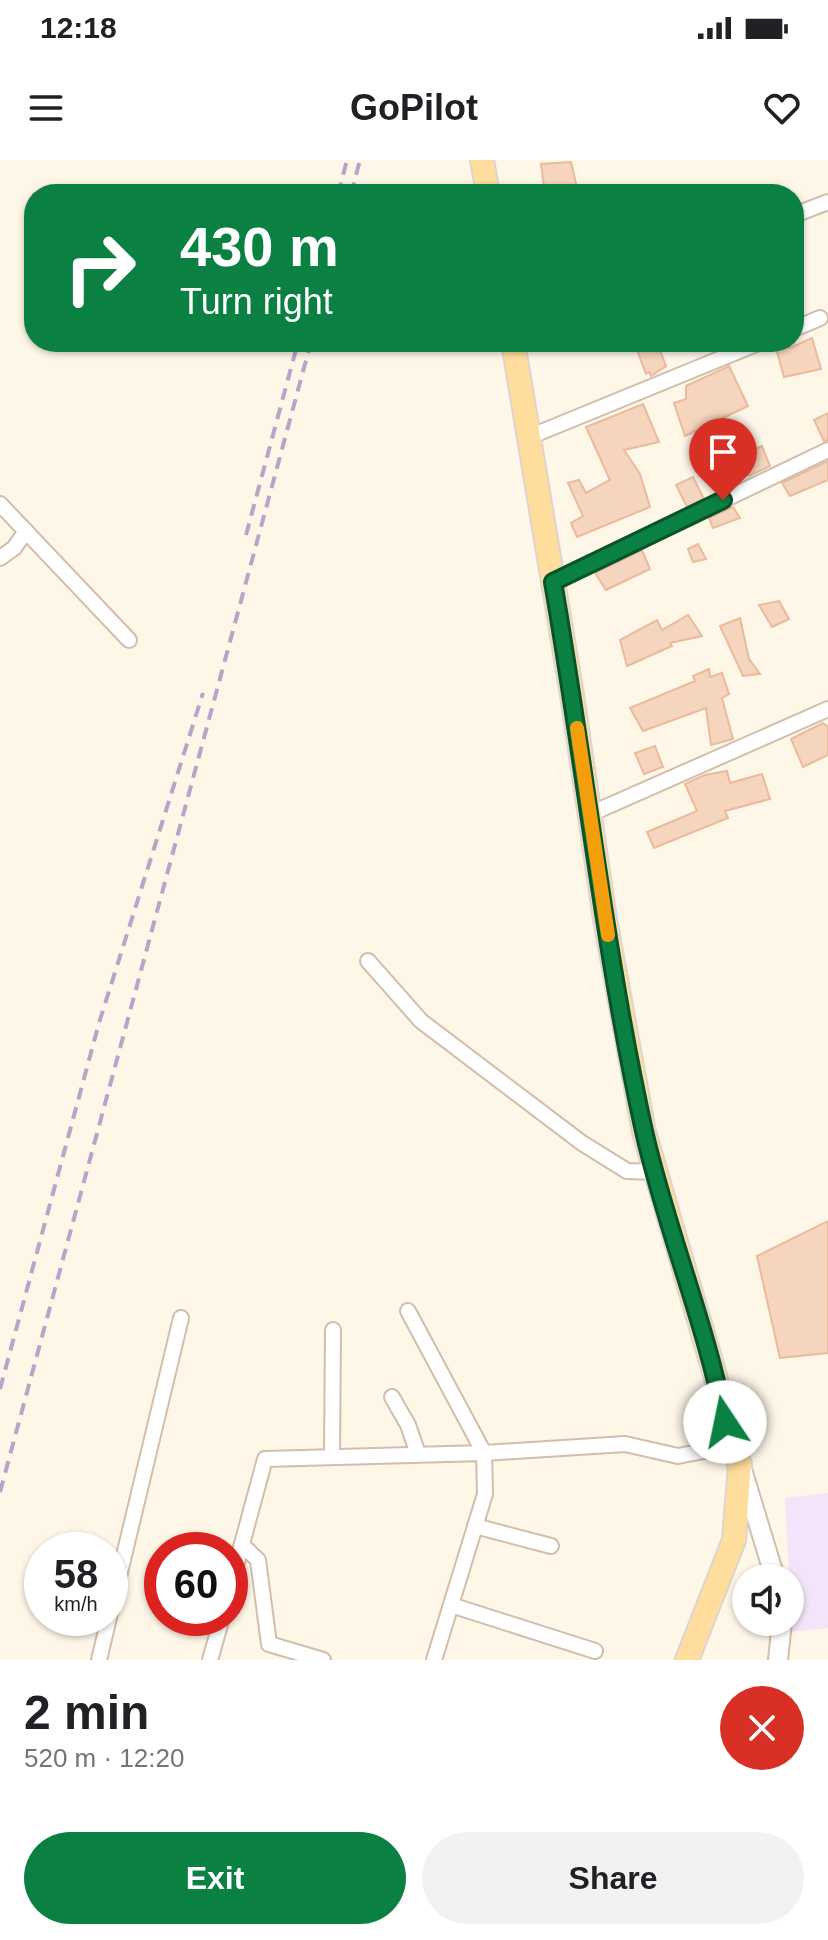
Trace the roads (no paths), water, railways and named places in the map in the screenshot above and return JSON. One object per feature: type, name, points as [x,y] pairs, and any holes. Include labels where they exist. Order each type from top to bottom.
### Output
[{"type":"main road","points":[[482,160],[486,184]]},
{"type":"main road","points":[[515,352],[605,919],[644,1132],[715,1375],[735,1455],[734,1540],[687,1660]]},
{"type":"street","points":[[804,211],[828,202]]},
{"type":"street","points":[[804,325],[820,318]]},
{"type":"street","points":[[529,437],[737,352]]},
{"type":"street","points":[[553,582],[828,450]]},
{"type":"street","points":[[0,504],[129,640]]},
{"type":"street","points":[[0,558],[14,548],[26,531]]},
{"type":"street","points":[[590,814],[828,709]]},
{"type":"street","points":[[368,961],[421,1021],[582,1143],[627,1171],[656,1172]]},
{"type":"street","points":[[408,1311],[484,1453],[485,1494],[434,1660]]},
{"type":"street","points":[[128,1540],[181,1318]]},
{"type":"street","points":[[332,1456],[333,1330]]},
{"type":"street","points":[[392,1397],[408,1425],[418,1454]]},
{"type":"street","points":[[245,1532],[265,1459],[484,1453],[625,1444],[678,1456],[735,1455],[770,1564]]},
{"type":"street","points":[[475,1526],[551,1546]]},
{"type":"street","points":[[248,1551],[258,1560],[269,1644],[264,1660]]},
{"type":"street","points":[[451,1605],[595,1651]]},
{"type":"street","points":[[99,1660],[105,1636]]},
{"type":"street","points":[[210,1660],[217,1636]]},
{"type":"street","points":[[778,1660],[781,1636]]},
{"type":"street","points":[[269,1644],[323,1660]]},
{"type":"railway","points":[[341,184],[347,160]]},
{"type":"railway","points":[[354,184],[360,160]]},
{"type":"railway","points":[[246,535],[295,352]]},
{"type":"railway","points":[[0,1492],[308,352]]},
{"type":"railway","points":[[0,1389],[99,1023],[203,693]]}]
